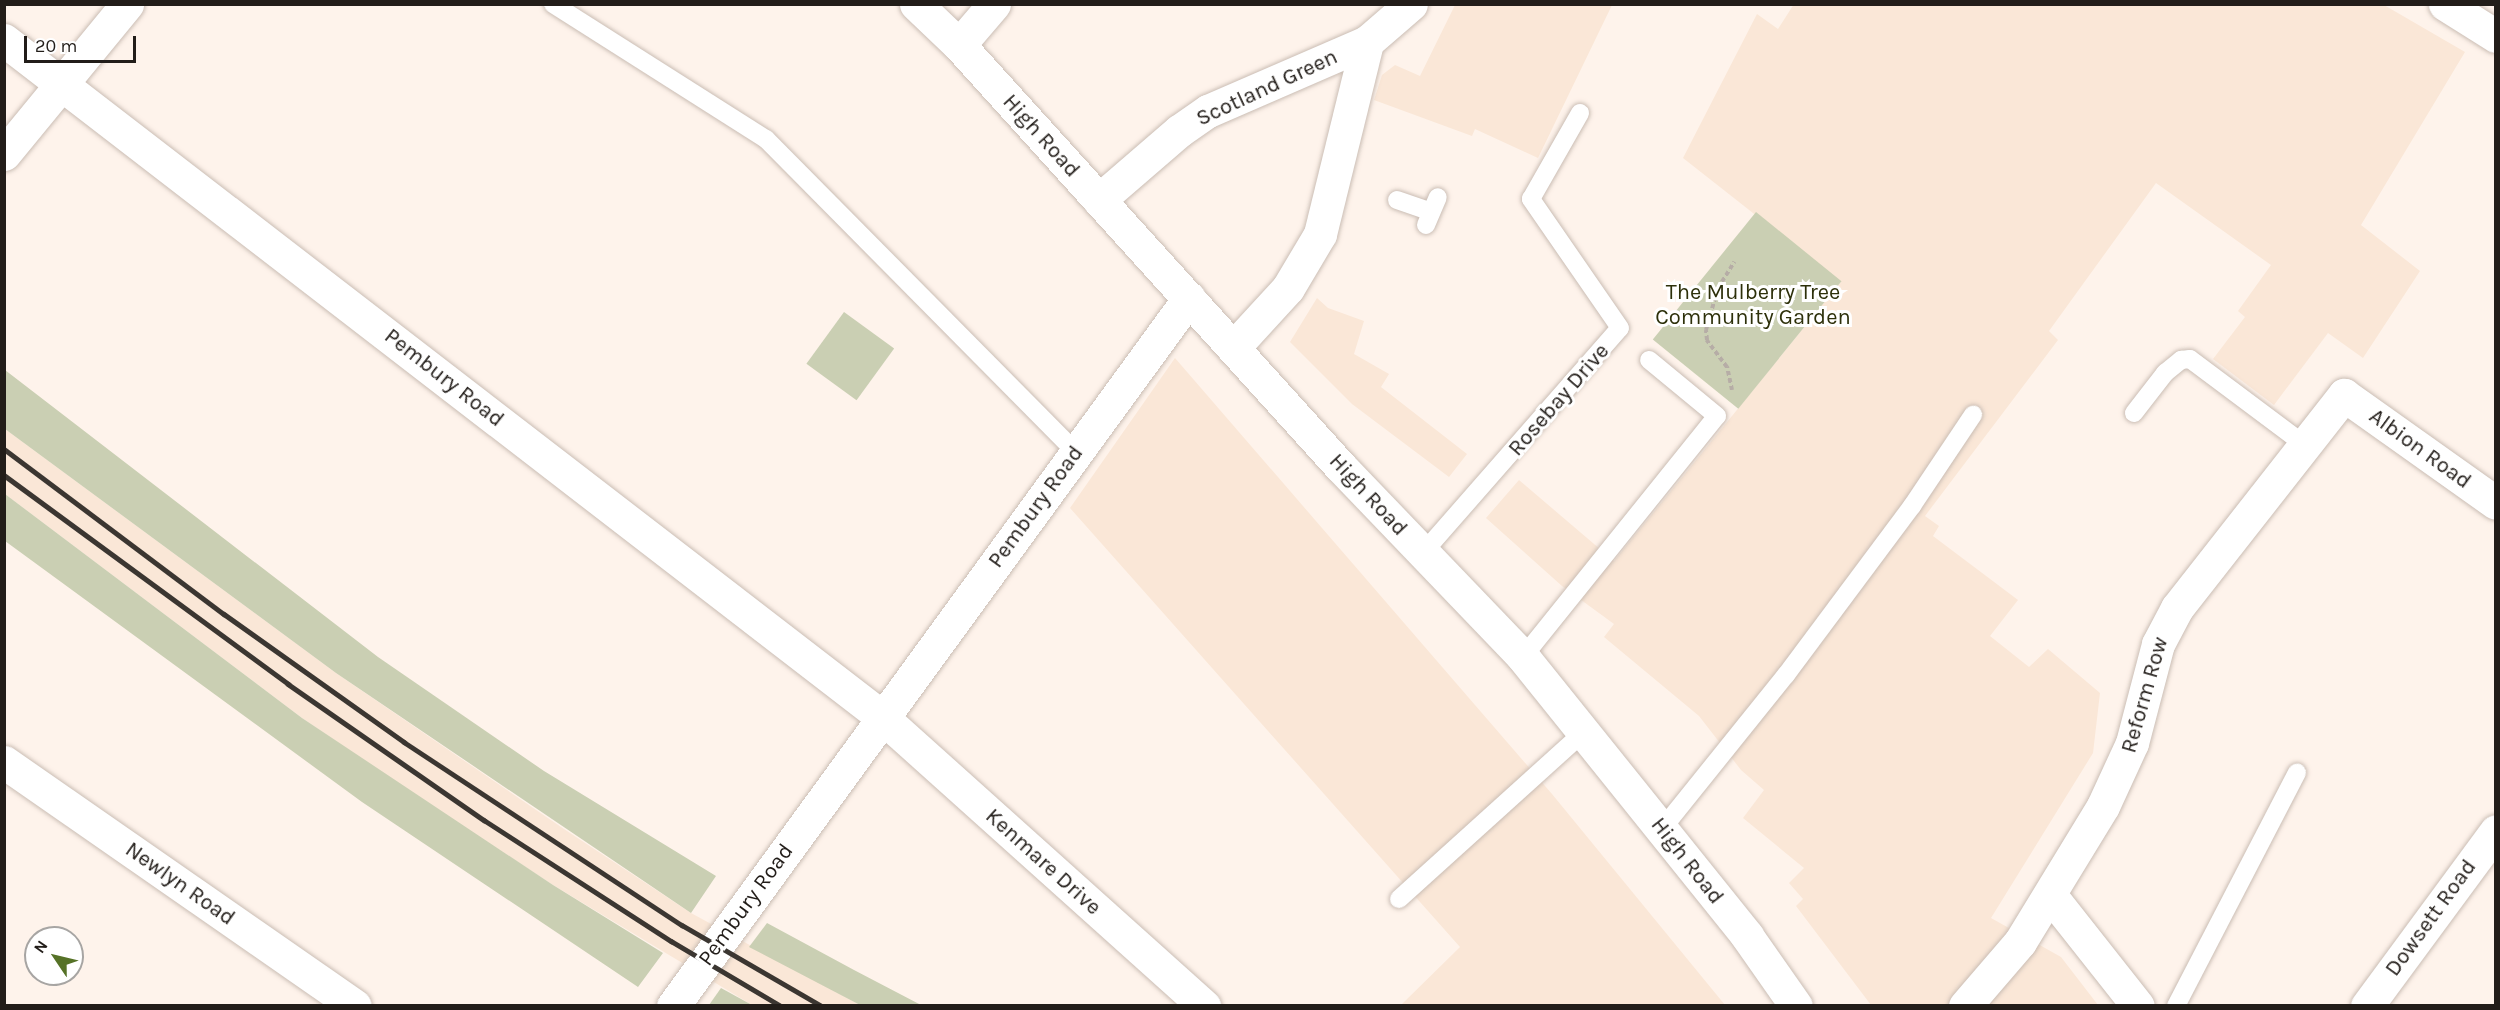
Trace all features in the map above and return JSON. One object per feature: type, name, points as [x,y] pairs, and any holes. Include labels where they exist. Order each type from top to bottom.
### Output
[{"type":"street","points":[[4,154],[127,4]]},
{"type":"street","name":"High Road","points":[[916,4],[959,45],[1422,554],[1523,657],[1662,829],[1796,1005]]},
{"type":"street","points":[[959,45],[994,4]]},
{"type":"street","name":"Scotland Green","points":[[1099,200],[1179,131],[1208,111],[1367,42],[1411,4]]},
{"type":"street","points":[[2445,4],[2496,36]]},
{"type":"street","name":"Pembury Road","points":[[4,40],[63,82],[882,717]]},
{"type":"street","points":[[1233,348],[1288,288],[1320,234],[1340,182],[1367,42]]},
{"type":"street","name":"Pembury Road","points":[[674,1005],[1190,298]]},
{"type":"street","name":"Reform Row","points":[[1965,1005],[2020,942],[2051,896],[2124,768],[2166,627],[2344,395]]},
{"type":"street","name":"Albion Road","points":[[2344,395],[2496,503]]},
{"type":"street","name":"Kenmare Drive","points":[[882,717],[1204,1005]]},
{"type":"street","name":"Newlyn Road","points":[[4,762],[356,1005]]},
{"type":"street","name":"Dowsett Road","points":[[2367,1005],[2496,831]]},
{"type":"street","points":[[2051,896],[2138,1005]]},
{"type":"lane","points":[[554,4],[766,139],[1076,452]]},
{"type":"lane","name":"Rosebay Drive","points":[[1422,554],[1620,328],[1531,199],[1580,113]]},
{"type":"lane","points":[[1397,200],[1432,211]]},
{"type":"lane","points":[[2134,413],[2165,373],[2181,360],[2190,359],[2305,445]]},
{"type":"lane","points":[[1523,657],[1717,416],[1649,360]]},
{"type":"lane","points":[[1662,829],[1793,666],[1912,506],[1973,415]]},
{"type":"lane","points":[[1399,899],[1584,732]]},
{"type":"lane","points":[[2176,1005],[2297,773]]},
{"type":"path","points":[[1717,416],[1730,400],[1732,386],[1727,367],[1707,340],[1706,330],[1719,288],[1734,262]]},
{"type":"shaded area","points":[[1794,4],[2384,5],[2465,52],[2361,225],[2420,271],[2363,358],[2328,333],[2274,405],[2213,359],[2245,317],[2238,311],[2271,265],[2156,183],[2049,331],[2058,340],[1925,516],[1939,526],[1933,536],[2018,600],[1990,636],[2029,667],[2048,649],[2100,693],[2093,753],[1991,918],[2061,957],[2098,1005],[1871,1005],[1796,906],[1803,899],[1789,883],[1804,868],[1743,818],[1764,790],[1741,770],[1699,716],[1604,637],[1614,624],[1562,586],[1486,518],[1519,480],[1614,561],[1841,282],[1683,158],[1757,14],[1778,29]]},
{"type":"shaded area","points":[[1455,5],[1612,5],[1538,158],[1475,129],[1472,136],[1374,100],[1382,75],[1395,65],[1420,76]]},
{"type":"shaded area","points":[[1317,298],[1328,308],[1364,321],[1354,354],[1389,374],[1381,387],[1467,454],[1449,477],[1352,404],[1290,342]]},
{"type":"shaded area","points":[[1175,358],[1552,794],[1725,1005],[1401,1005],[1460,947],[1070,508]]},
{"type":"shaded area","points":[[5,429],[336,673],[564,829],[691,913],[860,1005],[752,1005],[553,885],[399,784],[302,718],[5,494]]},
{"type":"green space","name":"The Mulberry Tree Community Garden","points":[[1756,212],[1841,281],[1738,409],[1653,339]]},
{"type":"green space","points":[[844,312],[894,348],[857,400],[806,364]]},
{"type":"green space","points":[[5,370],[378,657],[544,771],[716,876],[691,913],[336,673],[5,429]]},
{"type":"green space","points":[[5,494],[302,718],[553,885],[663,953],[638,987],[362,802],[5,541]]},
{"type":"green space","points":[[767,923],[921,1005],[860,1005],[749,947]]},
{"type":"green space","points":[[721,988],[752,1005],[709,1005]]},
{"type":"railway","points":[[4,449],[224,614],[404,742],[682,925],[822,1006]]},
{"type":"railway","points":[[4,475],[288,684],[484,820],[671,941],[781,1006]]}]
